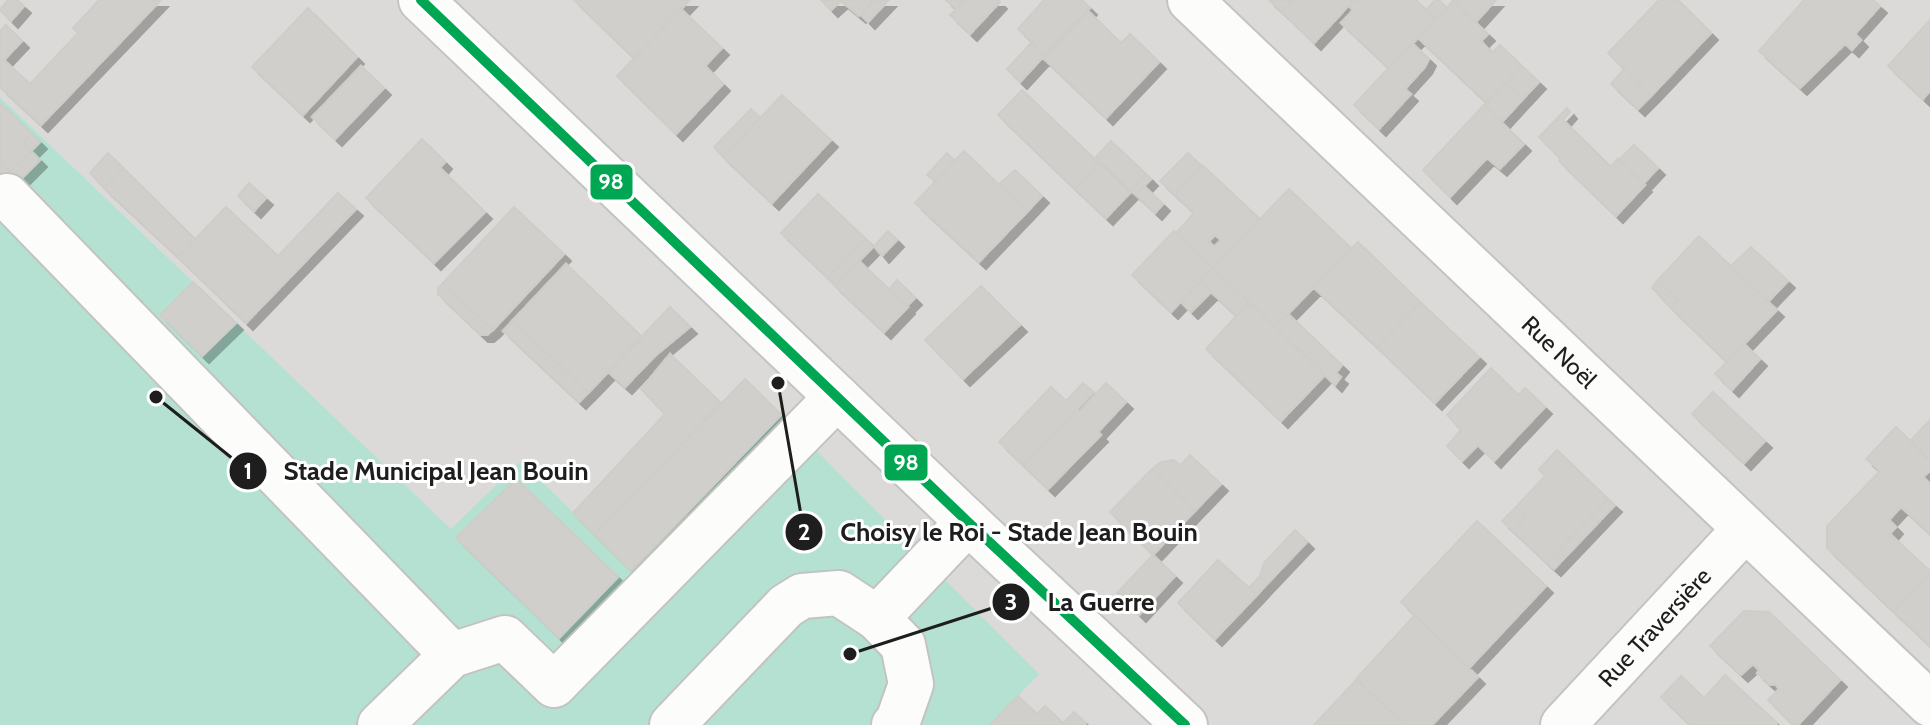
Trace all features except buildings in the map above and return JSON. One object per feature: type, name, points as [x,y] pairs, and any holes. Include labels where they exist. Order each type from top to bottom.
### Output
[{"type":"street","points":[[421,0],[1185,725]]},
{"type":"street","name":"Rue Noël","points":[[1190,0],[1930,704]]},
{"type":"street","points":[[7,196],[452,655]]},
{"type":"street","points":[[380,725],[452,655],[505,638],[554,685],[837,397]]},
{"type":"street","points":[[877,618],[968,522]]},
{"type":"street","name":"Rue Traversière","points":[[1563,725],[1745,529]]},
{"type":"street","points":[[672,725],[786,606],[802,596],[839,593],[877,618],[903,645],[911,684],[894,725]]},
{"type":"shaded area","points":[[0,0],[1930,0],[1930,725],[990,725],[595,535],[451,530],[0,97]]},
{"type":"green space","points":[[0,97],[451,529],[521,461],[595,534],[745,379],[1039,674],[990,725],[0,725]]},
{"type":"transit line","name":"98","points":[[421,0],[1185,725]]},
{"type":"place","name":"Choisy le Roi - Stade Jean Bouin","points":[[778,383]]},
{"type":"place","name":"Stade Municipal Jean Bouin","points":[[156,397]]},
{"type":"place","name":"La Guerre","points":[[850,654]]}]
